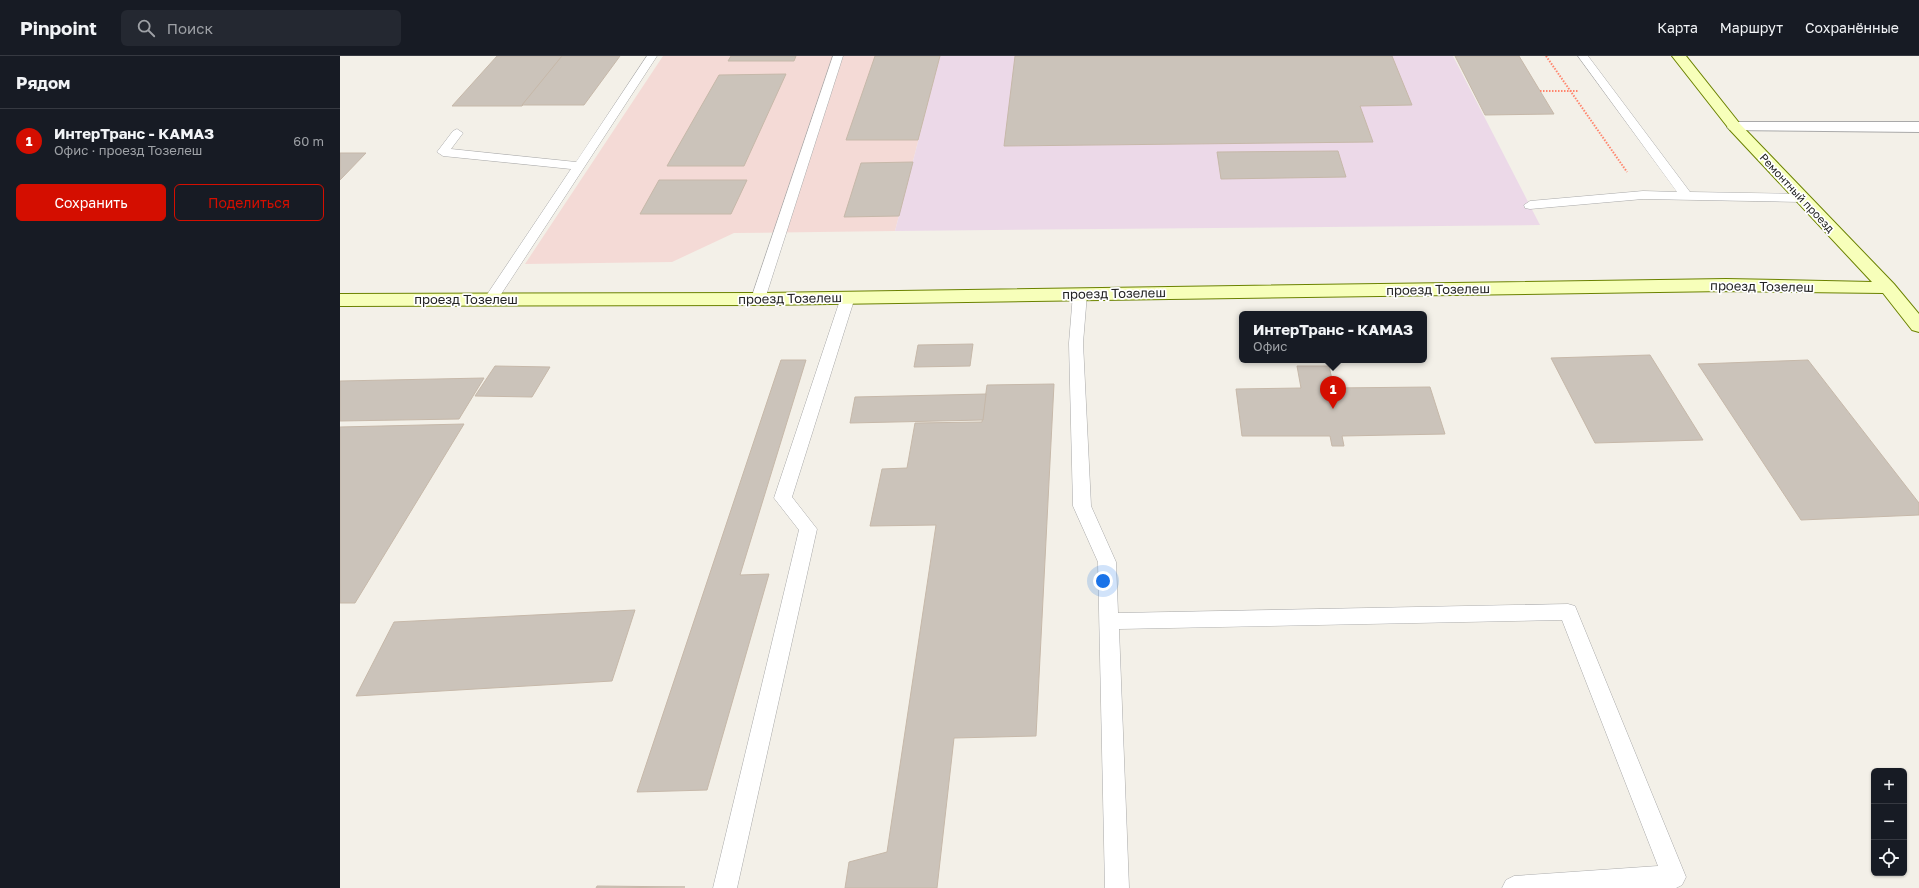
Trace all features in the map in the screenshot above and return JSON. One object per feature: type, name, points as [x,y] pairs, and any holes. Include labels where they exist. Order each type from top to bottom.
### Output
[{"type":"street","name":"Ремонтный проезд","points":[[1679,56],[1735,127],[1888,288],[1919,326]]},
{"type":"street","points":[[1735,127],[1919,127]]},
{"type":"street","name":"проезд Тозелеш","points":[[340,300],[758,299],[1726,285],[1888,288]]},
{"type":"lane","points":[[491,299],[652,56]]},
{"type":"lane","points":[[758,299],[838,56]]},
{"type":"lane","points":[[1583,56],[1686,195]]},
{"type":"lane","points":[[457,133],[443,152],[579,166]]},
{"type":"lane","points":[[1530,205],[1643,195],[1801,198]]},
{"type":"lane","points":[[1080,294],[1076,343],[1082,506],[1107,562],[1117,888]]},
{"type":"lane","points":[[725,888],[808,529],[783,498],[848,297]]},
{"type":"lane","points":[[1109,621],[1568,612],[1674,877],[1514,888]]},
{"type":"path","points":[[1546,56],[1643,195]]},
{"type":"path","points":[[1540,91],[1607,90]]},
{"type":"shaded area","points":[[663,56],[940,56],[895,231],[734,233],[672,262],[525,264]]},
{"type":"shaded area","points":[[940,56],[1453,56],[1540,225],[895,231]]},
{"type":"building","points":[[497,56],[562,56],[522,106],[452,106]]},
{"type":"building","points":[[562,56],[620,56],[584,105],[522,105]]},
{"type":"building","points":[[731,56],[796,56],[794,61],[728,61]]},
{"type":"building","points":[[875,56],[940,56],[918,140],[846,140]]},
{"type":"building","points":[[1015,56],[1392,56],[1412,105],[1360,106],[1373,142],[1004,146]]},
{"type":"building","points":[[1455,56],[1519,56],[1554,114],[1485,115]]},
{"type":"building","points":[[786,74],[744,166],[667,166],[719,75]]},
{"type":"building","points":[[1338,151],[1346,177],[1221,179],[1217,152]]},
{"type":"building","points":[[340,153],[366,153],[340,180]]},
{"type":"building","points":[[913,162],[899,216],[844,217],[861,163]]},
{"type":"building","points":[[659,180],[747,180],[731,214],[640,214]]},
{"type":"building","points":[[973,344],[970,366],[914,367],[918,345]]},
{"type":"building","points":[[1650,355],[1703,440],[1595,443],[1551,358]]},
{"type":"building","points":[[781,360],[806,360],[740,575],[769,574],[707,790],[637,792]]},
{"type":"building","points":[[1808,360],[1919,503],[1919,515],[1801,520],[1698,364]]},
{"type":"building","points":[[495,366],[550,367],[532,397],[475,396]]},
{"type":"building","points":[[1297,366],[1329,366],[1334,388],[1430,387],[1445,434],[1342,436],[1344,446],[1332,446],[1330,436],[1242,436],[1236,389],[1301,388]]},
{"type":"building","points":[[484,378],[459,419],[340,421],[340,381]]},
{"type":"building","points":[[1054,384],[1036,736],[954,738],[937,888],[845,888],[849,862],[887,852],[936,525],[870,526],[882,469],[907,468],[915,423],[982,422],[987,385]]},
{"type":"building","points":[[986,394],[983,420],[850,423],[855,397]]},
{"type":"building","points":[[464,424],[355,603],[340,603],[340,427]]},
{"type":"building","points":[[635,610],[612,681],[356,696],[394,622]]},
{"type":"building","points":[[597,886],[685,887],[596,888]]},
{"type":"place","name":"ИнтерТранс - КАМАЗ","points":[[1333,409]]}]
